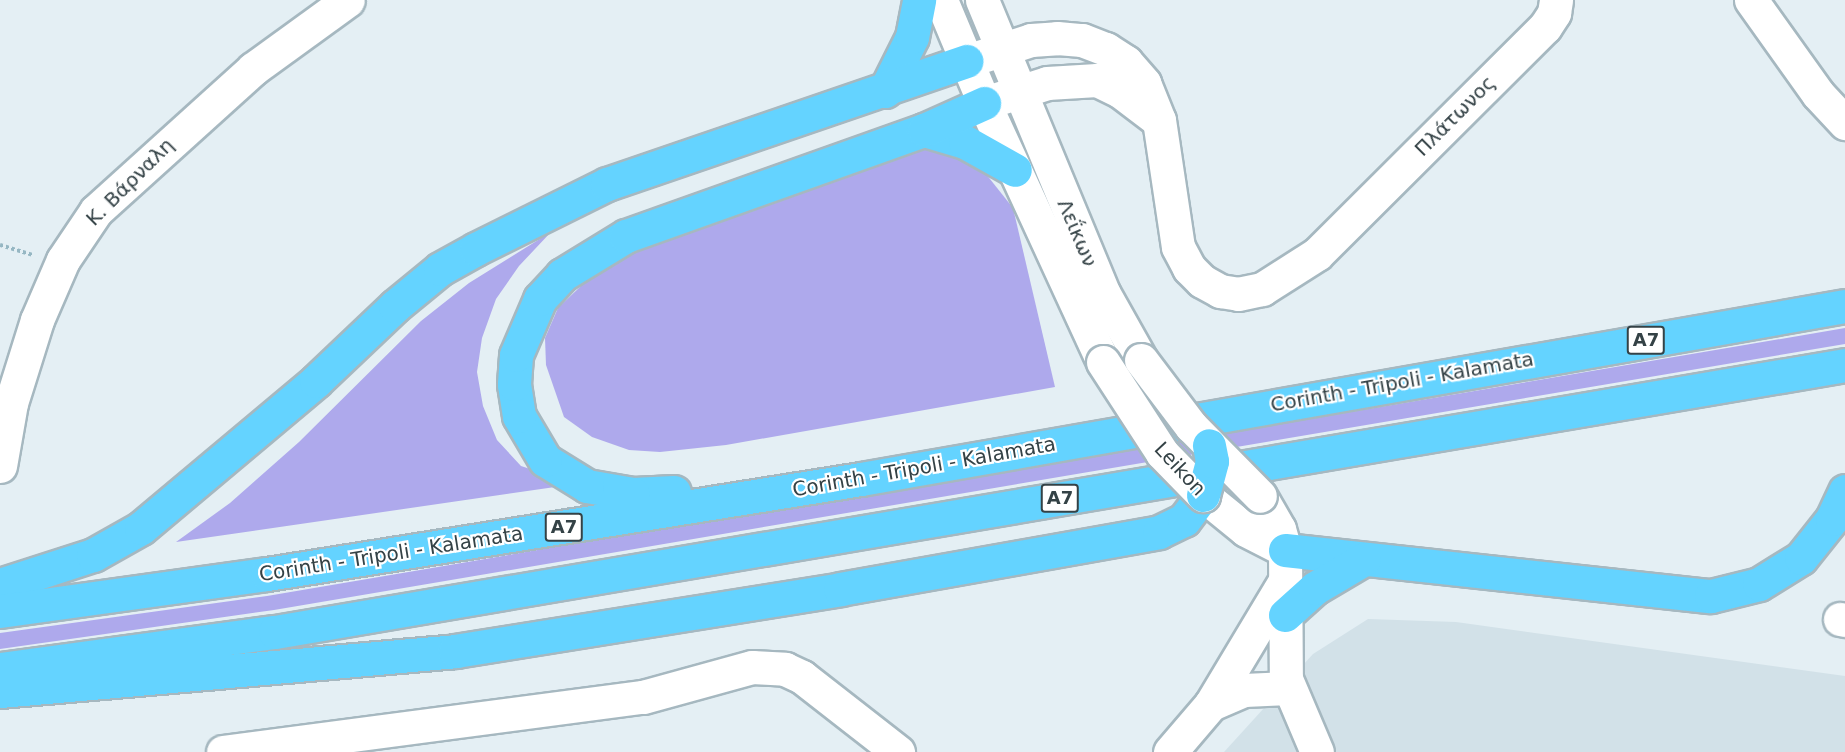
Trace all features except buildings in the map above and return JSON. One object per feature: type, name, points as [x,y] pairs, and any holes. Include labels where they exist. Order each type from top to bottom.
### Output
[{"type":"highway","points":[[885,91],[912,37],[919,0]]},
{"type":"highway","points":[[0,585],[93,555],[141,528],[299,397],[395,306],[440,269],[476,249],[607,184],[885,91],[967,61]]},
{"type":"highway","points":[[861,479],[633,494],[586,486],[545,460],[519,417],[514,384],[516,355],[540,299],[562,274],[593,253],[626,236],[924,130],[984,103]]},
{"type":"highway","points":[[924,130],[965,142],[1015,170]]},
{"type":"highway","name":"Corinth - Tripoli - Kalamata","points":[[0,611],[267,574],[861,479],[1845,306]]},
{"type":"highway","name":"Α7","points":[[0,669],[275,632],[1845,365]]},
{"type":"highway","points":[[0,691],[455,651],[828,591],[1150,535],[1184,520],[1203,495],[1212,461],[1209,445]]},
{"type":"highway","points":[[1285,565],[1365,559],[1677,594],[1735,593],[1759,584],[1801,558],[1832,519],[1845,490]]},
{"type":"highway","points":[[1285,615],[1314,588],[1365,559]]},
{"type":"street","name":"Κ. Βάρναλη","points":[[0,466],[11,403],[37,320],[63,260],[96,211],[253,69],[348,0]]},
{"type":"street","name":"Λεΐκων","points":[[941,0],[984,103],[1103,362]]},
{"type":"street","name":"Λεΐκων","points":[[981,0],[1017,93],[1104,294],[1141,360],[1209,445]]},
{"type":"street","name":"Πλάτωνος","points":[[967,61],[1001,48],[1057,38],[1106,49],[1126,62],[1144,83],[1159,120],[1179,247],[1189,268],[1202,281],[1220,291],[1238,294],[1262,289],[1317,254],[1545,27],[1554,13],[1556,0]]},
{"type":"street","points":[[1751,0],[1818,94],[1845,123]]},
{"type":"street","points":[[984,103],[1047,83],[1097,80],[1120,92],[1159,120]]},
{"type":"street","name":"Leikon","points":[[1103,362],[1162,453],[1203,495],[1285,565]]},
{"type":"street","name":"Leikon","points":[[1209,445],[1260,496],[1279,529],[1285,565],[1288,688],[1317,752]]},
{"type":"street","points":[[1170,752],[1211,704],[1285,565]]},
{"type":"street","points":[[223,752],[643,697],[752,667],[785,669],[802,677],[898,752]]},
{"type":"street","points":[[1211,704],[1244,690],[1288,688]]},
{"type":"shaded area","points":[[927,149],[960,156],[986,174],[1013,208],[1055,387],[726,445],[660,452],[629,450],[592,437],[564,417],[546,365],[545,338],[558,308],[606,262],[640,241]]},
{"type":"shaded area","points":[[551,232],[519,266],[496,299],[482,338],[477,372],[483,406],[497,440],[521,466],[576,484],[176,542],[230,503],[299,442],[421,321],[469,283]]},
{"type":"shaded area","points":[[1845,328],[1845,344],[274,610],[0,649],[0,633],[267,596]]},
{"type":"shaded area","points":[[1368,619],[1456,622],[1845,676],[1845,752],[1224,752],[1313,654]]}]
